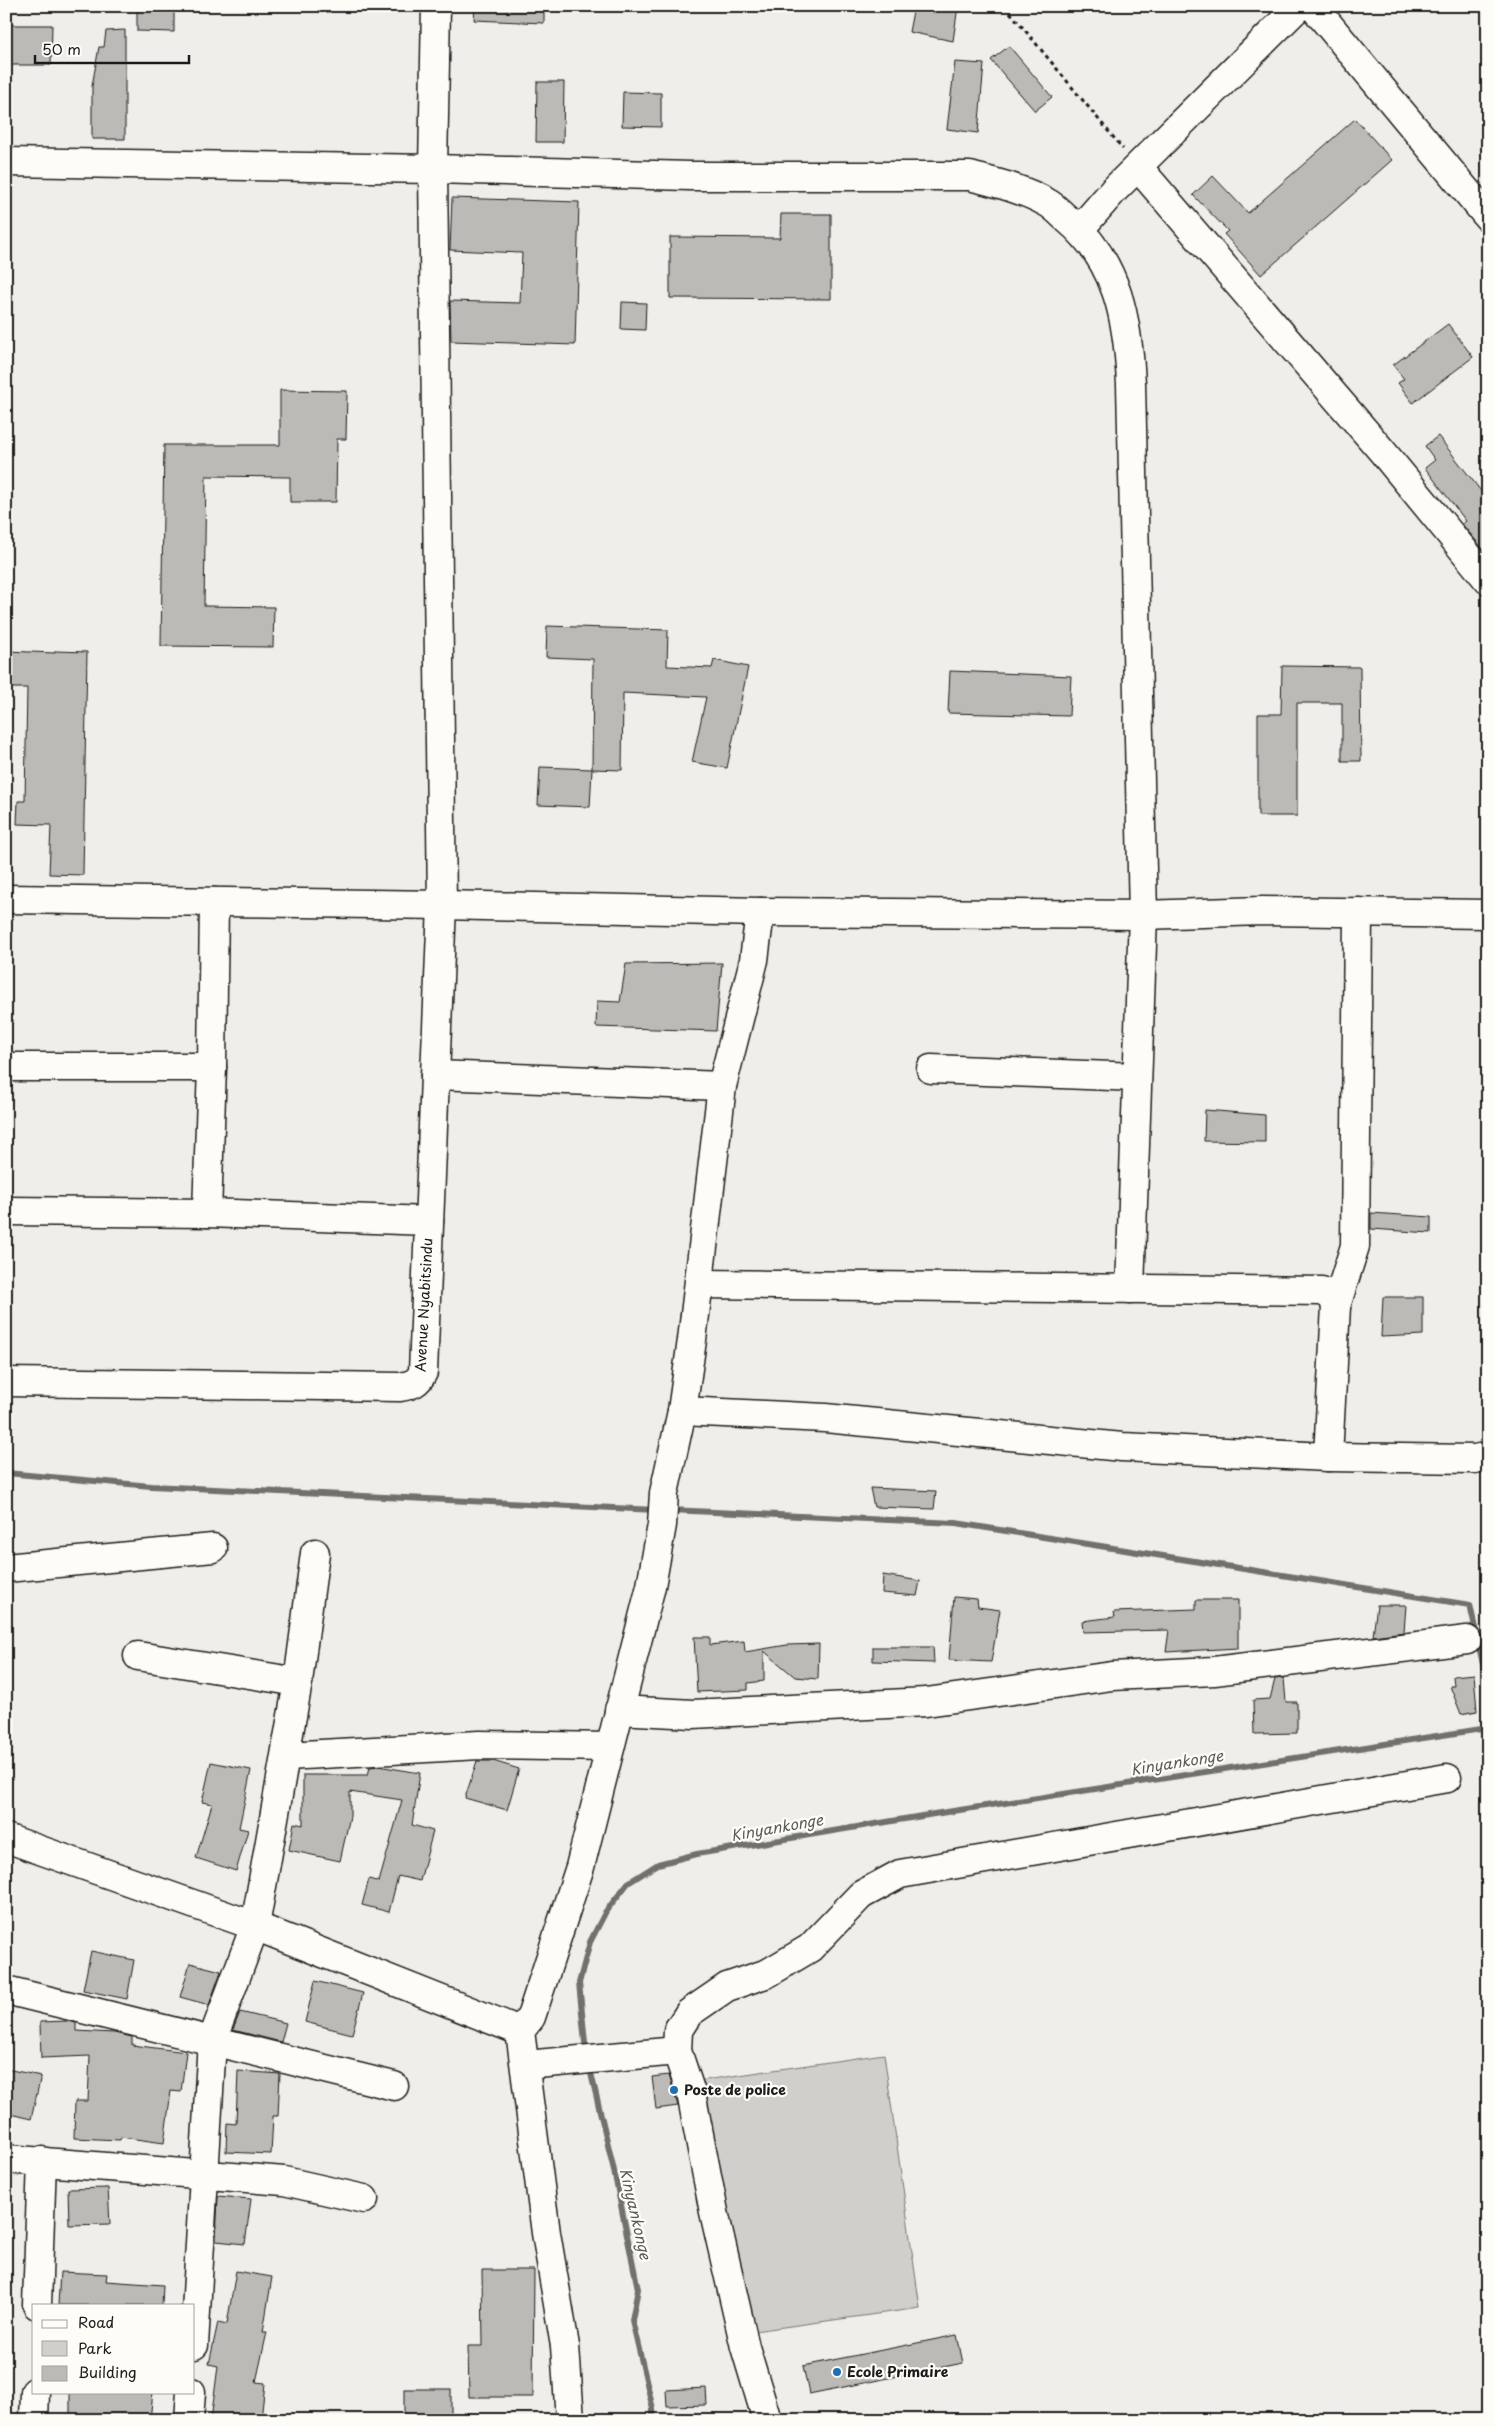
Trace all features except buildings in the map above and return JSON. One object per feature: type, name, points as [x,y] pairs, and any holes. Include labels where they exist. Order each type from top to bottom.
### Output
[{"type":"street","name":"Avenue Nyabitsindu","points":[[6,1382],[400,1387],[412,1385],[420,1380],[423,1372],[442,905],[433,169],[436,6]]},
{"type":"street","points":[[1080,230],[1114,190],[1299,6]]},
{"type":"street","points":[[1313,6],[1488,217]]},
{"type":"street","points":[[6,162],[433,169],[690,176],[970,176],[1013,188],[1047,202],[1080,230],[1108,267],[1122,311],[1129,348],[1143,915],[1130,1288]]},
{"type":"street","points":[[1138,167],[1382,451],[1488,580]]},
{"type":"street","points":[[6,899],[442,905],[760,912],[1143,915],[1262,911],[1488,914]]},
{"type":"street","points":[[207,1213],[212,1067],[214,902]]},
{"type":"street","points":[[570,2420],[565,2346],[535,2152],[526,2065],[520,2031],[531,2017],[577,1876],[651,1586],[662,1525],[664,1493],[682,1410],[700,1284],[722,1086],[754,960],[760,912]]},
{"type":"street","points":[[1328,1457],[1336,1306],[1355,1246],[1358,912]]},
{"type":"street","points":[[6,1067],[212,1067]]},
{"type":"street","points":[[932,1069],[1137,1077]]},
{"type":"street","points":[[435,1075],[722,1086]]},
{"type":"street","points":[[6,1211],[207,1213],[429,1221]]},
{"type":"street","points":[[700,1284],[1322,1291],[1332,1296],[1336,1306]]},
{"type":"street","points":[[682,1410],[825,1418],[1122,1447],[1328,1457],[1475,1459],[1488,1456]]},
{"type":"street","points":[[6,1568],[213,1548]]},
{"type":"street","points":[[195,2328],[212,2041],[255,1926],[286,1756],[316,1553]]},
{"type":"street","points":[[619,1710],[693,1714],[926,1702],[1112,1676],[1214,1671],[1467,1640]]},
{"type":"street","points":[[138,1656],[298,1682]]},
{"type":"street","points":[[286,1756],[479,1744],[610,1747]]},
{"type":"street","points":[[767,2420],[745,2347],[714,2212],[691,2094],[677,2051],[678,2030],[689,2013],[727,1988],[768,1973],[810,1948],[862,1895],[900,1874],[1447,1778]]},
{"type":"street","points":[[6,1838],[255,1926],[520,2031]]},
{"type":"street","points":[[6,1990],[85,2008],[394,2086]]},
{"type":"street","points":[[526,2065],[677,2051]]},
{"type":"street","points":[[6,2159],[284,2182],[364,2200]]},
{"type":"street","points":[[37,2304],[42,2161]]},
{"type":"street","points":[[34,2420],[35,2394]]},
{"type":"street","points":[[189,2420],[191,2394]]},
{"type":"path","points":[[1005,6],[1138,167]]},
{"type":"green space","points":[[884,2054],[920,2308],[733,2334],[698,2081]]},
{"type":"waterway","points":[[6,1473],[151,1486],[656,1510]]},
{"type":"waterway","points":[[669,1510],[956,1523],[1470,1605],[1488,1687]]},
{"type":"waterway","name":"Kinyankonge","points":[[586,2052],[579,1983],[590,1942],[606,1911],[628,1883],[658,1864],[697,1854],[934,1814],[1488,1728]]},
{"type":"waterway","name":"Kinyankonge","points":[[589,2065],[613,2166],[638,2289],[632,2320],[653,2409],[653,2420]]},
{"type":"place","name":"Poste de police","points":[[674,2090]]},
{"type":"place","name":"Ecole Primaire","points":[[837,2372]]}]
